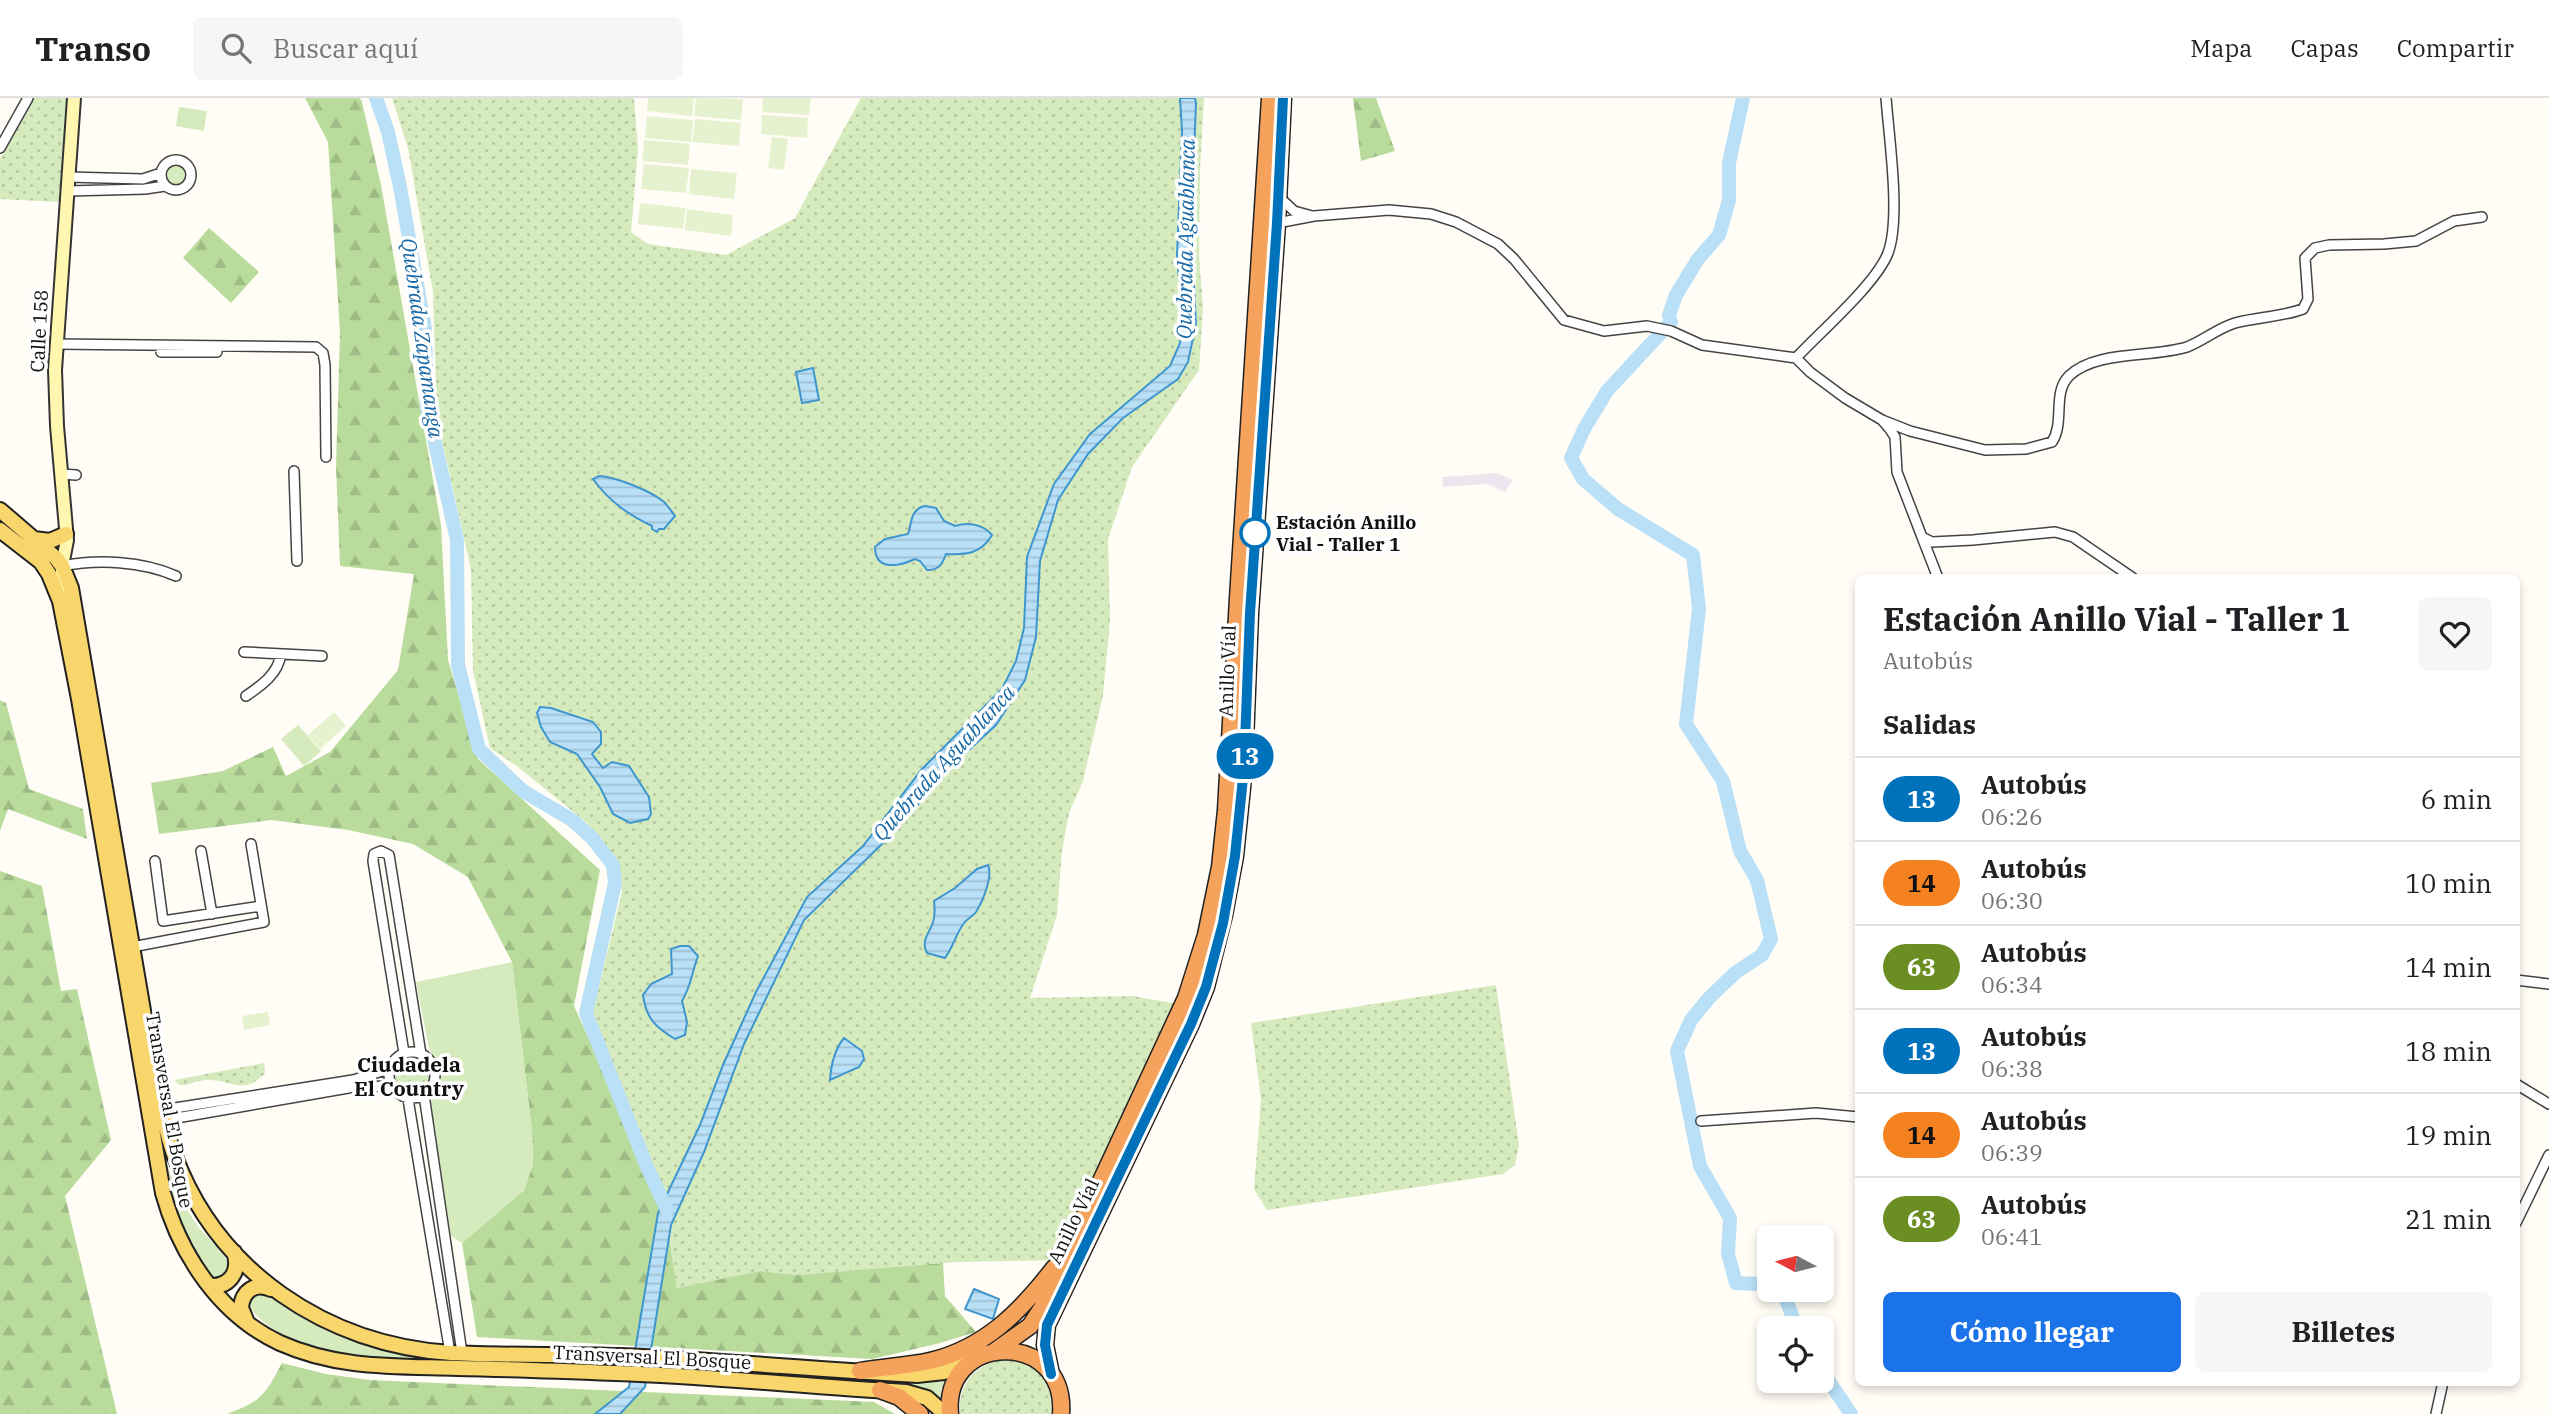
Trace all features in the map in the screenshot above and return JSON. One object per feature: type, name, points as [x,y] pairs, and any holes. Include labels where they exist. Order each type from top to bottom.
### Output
[{"type":"highway","name":"Anillo Víal","points":[[972,1361],[1020,1336],[1035,1319],[1186,998],[1206,934],[1220,867],[1226,810],[1270,98]]},
{"type":"highway","name":"Anillo Víal","points":[[1061,1414],[1060,1396],[1051,1374],[1045,1345],[1047,1325],[1191,1024],[1206,987],[1223,923],[1235,856],[1244,768],[1251,603],[1283,98]]},
{"type":"highway","points":[[860,1371],[940,1358],[964,1350],[985,1338],[1022,1307],[1077,1234]]},
{"type":"highway","points":[[995,1351],[1030,1356],[1051,1374]]},
{"type":"highway","points":[[947,1414],[955,1382],[972,1361]]},
{"type":"highway","points":[[880,1390],[899,1397],[920,1414]]},
{"type":"main road","name":"Transversal El Bosque","points":[[0,510],[50,552],[62,566],[71,588],[132,947],[164,1115],[174,1153],[187,1184],[213,1226],[234,1252],[271,1289],[313,1315],[354,1332],[417,1348],[456,1353],[621,1356],[926,1374],[944,1372],[972,1361]]},
{"type":"main road","name":"Transversal El Bosque","points":[[0,530],[41,562],[57,592],[82,713],[163,1193],[181,1244],[195,1268],[235,1312],[277,1341],[304,1353],[356,1365],[657,1374],[880,1390],[920,1395],[947,1414]]},
{"type":"main road","points":[[33,539],[50,541],[66,534]]},
{"type":"main road","points":[[210,1286],[223,1285],[233,1277],[237,1264],[234,1252]]},
{"type":"main road","points":[[249,1322],[242,1314],[242,1297],[255,1287],[271,1289]]},
{"type":"street","points":[[0,148],[29,98]]},
{"type":"street","name":"Calle 158","points":[[62,610],[62,566],[67,549],[56,384],[74,98]]},
{"type":"street","points":[[1796,358],[1856,295],[1888,254],[1894,220],[1886,98]]},
{"type":"street","points":[[68,184],[145,189],[165,186],[173,190],[183,187],[189,180],[190,171],[181,161],[172,160],[165,165],[161,173],[165,186]]},
{"type":"street","points":[[68,184],[144,178],[161,173]]},
{"type":"street","points":[[1278,194],[1294,211],[1314,216]]},
{"type":"street","points":[[1277,223],[1314,216],[1389,211],[1431,214],[1456,222],[1499,244],[1514,258],[1564,320],[1604,331],[1647,326],[1671,331],[1702,345],[1796,358],[1845,398],[1882,420],[1985,450],[2026,449],[2052,442],[2059,425],[2061,389],[2067,378],[2079,367],[2126,356],[2159,354],[2188,346],[2232,324],[2287,315],[2303,309],[2308,299],[2305,258],[2315,248],[2416,240],[2454,221],[2482,217]]},
{"type":"street","points":[[57,344],[257,352]]},
{"type":"street","points":[[161,352],[257,352],[312,345],[323,353],[326,374],[326,457]]},
{"type":"street","points":[[1882,420],[1895,437],[1897,472],[1936,574]]},
{"type":"street","points":[[294,471],[297,561]]},
{"type":"street","points":[[61,474],[76,475]]},
{"type":"street","points":[[1922,537],[1932,542],[2055,533],[2073,537],[2127,574]]},
{"type":"street","points":[[41,562],[51,566],[77,563],[105,566],[140,565],[158,568],[176,576]]},
{"type":"street","points":[[244,652],[322,656]]},
{"type":"street","points":[[246,696],[272,675],[280,664],[281,654]]},
{"type":"street","points":[[132,947],[264,922],[251,844]]},
{"type":"street","points":[[201,851],[212,914]]},
{"type":"street","points":[[404,1053],[373,861],[374,854],[381,851],[389,855],[421,1054]]},
{"type":"street","points":[[155,861],[163,921],[261,906]]},
{"type":"street","points":[[2520,980],[2549,984]]},
{"type":"street","points":[[404,1053],[421,1054],[430,1061],[435,1071],[432,1087],[424,1095],[408,1099],[397,1094],[390,1086],[389,1069],[395,1059],[404,1053]]},
{"type":"street","points":[[164,1115],[353,1080],[389,1069]]},
{"type":"street","points":[[164,1115],[354,1087],[390,1086]]},
{"type":"street","points":[[2520,1086],[2549,1104]]},
{"type":"street","points":[[424,1095],[456,1353]]},
{"type":"street","points":[[408,1099],[456,1353]]},
{"type":"street","points":[[1702,1121],[1815,1113],[1855,1117]]},
{"type":"street","points":[[2520,1215],[2549,1155]]},
{"type":"street","points":[[2436,1414],[2442,1386]]},
{"type":"shaded area","points":[[1497,473],[1513,480],[1505,492],[1487,484],[1443,487],[1442,477]]},
{"type":"green space","points":[[33,98],[67,98],[59,202],[0,199],[0,159]]},
{"type":"green space","points":[[305,98],[360,98],[362,102],[381,185],[441,525],[448,660],[478,759],[600,870],[574,1006],[663,1202],[677,1288],[760,1271],[797,1275],[943,1263],[945,1296],[976,1332],[872,1359],[477,1337],[462,1243],[524,1190],[533,1164],[532,1132],[512,962],[468,877],[413,844],[348,830],[271,820],[159,834],[151,783],[223,771],[273,747],[286,776],[330,752],[398,670],[414,574],[340,566],[336,466],[340,333],[328,142]]},
{"type":"green space","points":[[392,98],[634,98],[638,149],[631,232],[648,244],[726,255],[795,218],[861,98],[1180,98],[1182,131],[1177,255],[1182,316],[1180,343],[1170,367],[1090,434],[1027,557],[1024,628],[1016,661],[1002,689],[922,769],[863,846],[807,897],[756,992],[665,1200],[648,1168],[592,1015],[622,892],[616,859],[587,823],[490,748],[473,671],[471,569],[437,418],[433,292],[408,148]]},
{"type":"green space","points":[[648,98],[694,98],[692,116],[647,111]]},
{"type":"green space","points":[[696,98],[743,99],[741,120],[694,116]]},
{"type":"green space","points":[[763,98],[811,98],[809,115],[762,112]]},
{"type":"green space","points":[[1195,98],[1204,98],[1199,256],[1203,307],[1199,370],[1132,467],[1108,539],[1110,622],[1103,695],[1083,781],[1069,813],[1062,851],[1057,915],[1030,998],[1132,996],[1184,1005],[1068,1260],[957,1262],[797,1275],[760,1271],[677,1288],[669,1243],[671,1225],[704,1152],[744,1044],[804,920],[886,840],[958,760],[996,725],[1025,680],[1036,637],[1040,561],[1058,500],[1088,454],[1123,418],[1177,379],[1192,272]]},
{"type":"green space","points":[[1353,98],[1376,98],[1395,151],[1361,161]]},
{"type":"green space","points":[[179,107],[207,111],[204,131],[176,126]]},
{"type":"green space","points":[[762,115],[808,118],[807,138],[761,134]]},
{"type":"green space","points":[[647,116],[693,120],[691,142],[645,138]]},
{"type":"green space","points":[[695,119],[741,123],[739,146],[692,142]]},
{"type":"green space","points":[[772,137],[788,139],[784,170],[768,168]]},
{"type":"green space","points":[[644,140],[690,144],[688,165],[642,161]]},
{"type":"green space","points":[[176,161],[185,165],[189,174],[185,183],[176,187],[167,183],[163,174],[167,165]]},
{"type":"green space","points":[[644,164],[689,168],[686,193],[641,189]]},
{"type":"green space","points":[[691,169],[737,173],[734,199],[689,194]]},
{"type":"green space","points":[[640,203],[686,208],[683,229],[638,224]]},
{"type":"green space","points":[[687,209],[733,215],[731,236],[685,230]]},
{"type":"green space","points":[[209,228],[259,272],[231,303],[183,258]]},
{"type":"green space","points":[[0,700],[6,703],[29,789],[83,809],[87,839],[8,809],[0,831]]},
{"type":"green space","points":[[334,712],[346,726],[320,749],[308,735]]},
{"type":"green space","points":[[298,725],[321,751],[304,766],[281,739]]},
{"type":"green space","points":[[0,871],[42,886],[61,991],[77,989],[111,1140],[65,1196],[117,1414],[0,1414]]},
{"type":"green space","points":[[512,962],[532,1132],[533,1164],[524,1190],[462,1243],[451,1236],[430,1100],[441,1091],[441,1067],[429,1049],[416,982]]},
{"type":"green space","points":[[1496,985],[1519,1145],[1515,1165],[1503,1174],[1267,1210],[1254,1189],[1261,1099],[1251,1023]]},
{"type":"green space","points":[[268,1012],[270,1025],[244,1030],[242,1016]]},
{"type":"green space","points":[[412,1058],[424,1063],[429,1075],[424,1087],[412,1092],[400,1087],[395,1075],[400,1063]]},
{"type":"green space","points":[[264,1063],[265,1073],[250,1084],[237,1085],[207,1080],[179,1085],[175,1080]]},
{"type":"green space","points":[[162,1151],[190,1214],[226,1258],[230,1272],[226,1277],[218,1279],[204,1268],[184,1238],[172,1204]]},
{"type":"green space","points":[[260,1291],[330,1331],[468,1359],[381,1357],[318,1348],[290,1338],[266,1324],[248,1305],[251,1293]]},
{"type":"green space","points":[[1008,1360],[1027,1366],[1042,1377],[1050,1394],[1051,1414],[960,1414],[962,1393],[971,1376],[987,1365]]},
{"type":"green space","points":[[282,1363],[326,1374],[369,1380],[874,1402],[895,1414],[227,1414],[261,1396]]},
{"type":"green space","points":[[950,1376],[941,1389],[942,1405],[926,1391],[890,1383],[897,1379]]},
{"type":"water","name":"Quebrada Aguablanca","points":[[1180,98],[1195,98],[1196,103],[1191,231],[1196,324],[1188,362],[1178,379],[1123,418],[1088,454],[1058,500],[1040,561],[1036,637],[1025,680],[996,725],[958,760],[886,840],[804,920],[744,1044],[704,1152],[671,1225],[645,1387],[620,1414],[595,1414],[629,1387],[658,1213],[700,1125],[756,992],[807,897],[863,846],[922,769],[1002,689],[1016,661],[1024,628],[1027,557],[1054,484],[1090,434],[1170,366],[1180,343],[1182,316],[1177,255],[1182,131]]},
{"type":"water","points":[[813,368],[819,400],[802,403],[796,372]]},
{"type":"water","points":[[599,476],[651,493],[664,502],[675,516],[664,529],[657,532],[612,500],[593,479]]},
{"type":"water","points":[[925,506],[936,508],[944,521],[955,526],[975,525],[992,535],[978,550],[946,554],[941,564],[934,569],[927,570],[915,559],[896,565],[884,564],[876,555],[875,547],[885,539],[908,534],[914,513]]},
{"type":"water","points":[[540,707],[593,722],[601,732],[601,744],[592,754],[603,768],[612,762],[629,766],[649,797],[651,814],[648,819],[630,823],[613,814],[600,787],[577,754],[550,742],[537,713]]},
{"type":"water","points":[[988,865],[988,882],[982,902],[961,927],[945,958],[927,953],[925,942],[934,919],[934,901],[955,888],[977,869]]},
{"type":"water","points":[[689,946],[698,956],[682,1001],[687,1022],[685,1035],[675,1039],[653,1021],[646,1010],[643,995],[651,984],[672,974],[671,949]]},
{"type":"water","points":[[844,1038],[862,1051],[864,1059],[859,1067],[830,1080],[834,1058]]},
{"type":"water","points":[[974,1289],[999,1299],[993,1319],[965,1309]]},
{"type":"waterway","name":"Quebrada Zapamanga","points":[[376,98],[388,132],[400,187],[425,329],[427,408],[457,540],[458,665],[479,749],[523,791],[572,820],[592,838],[613,865],[615,883],[586,1013],[647,1167],[667,1210]]},
{"type":"waterway","points":[[1743,98],[1729,163],[1729,200],[1719,235],[1698,259],[1676,295],[1669,315],[1671,322],[1607,391],[1584,429],[1571,458],[1583,479],[1618,509],[1693,555],[1699,609],[1686,724],[1723,781],[1740,851],[1757,880],[1771,939],[1762,955],[1735,973],[1709,998],[1691,1020],[1677,1051],[1700,1166],[1730,1218],[1728,1254],[1736,1283],[1757,1284]]},
{"type":"waterway","points":[[1787,1302],[1792,1316]]},
{"type":"waterway","points":[[1834,1389],[1851,1414]]},
{"type":"bus line","name":"13","points":[[1051,1374],[1046,1358],[1047,1325],[1191,1024],[1206,987],[1218,944],[1232,876],[1244,768],[1250,613],[1283,98]]},
{"type":"place","name":"Estación Anillo Vial - Taller 1","points":[[1255,533]]},
{"type":"district","name":"Ciudadela El Country","points":[[409,1077]]}]
